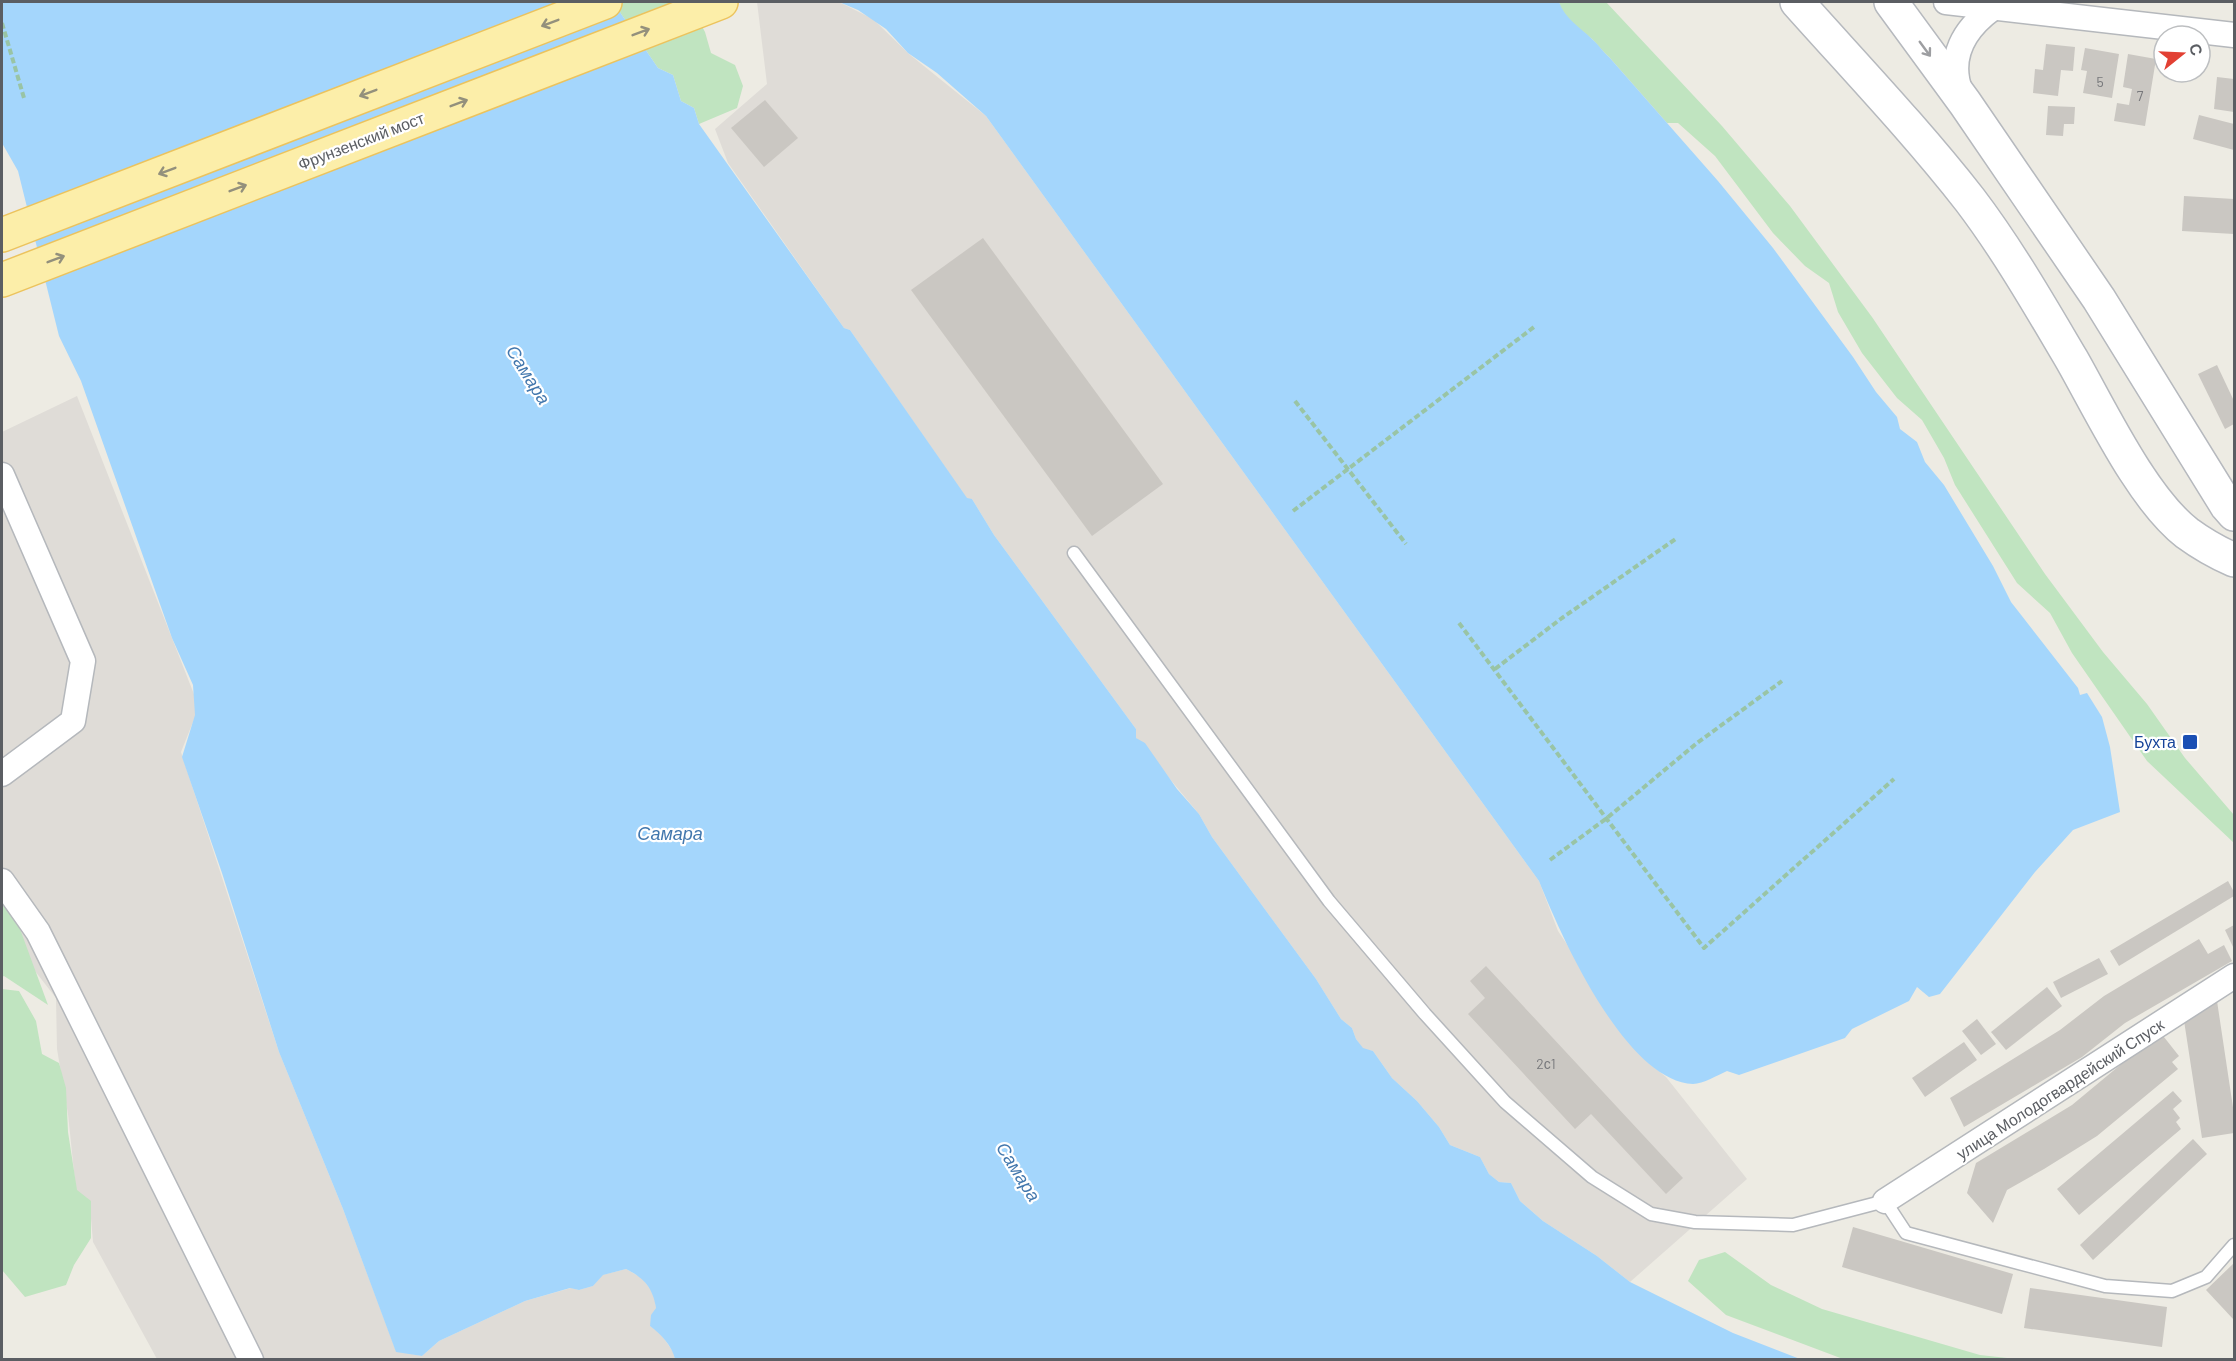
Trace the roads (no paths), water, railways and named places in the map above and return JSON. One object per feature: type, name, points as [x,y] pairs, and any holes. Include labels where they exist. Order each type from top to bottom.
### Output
[{"type":"main road","points":[[2,236],[605,2]]},
{"type":"main road","name":"Фрунзенский мост","points":[[2,280],[721,2]]},
{"type":"main road","points":[[1797,2],[1887,102],[1970,201],[2031,290],[2135,471],[2162,508],[2186,532],[2215,552],[2235,560]]},
{"type":"main road","points":[[1891,2],[1965,103],[2099,299],[2232,509]]},
{"type":"street","points":[[1946,2],[2235,35]]},
{"type":"street","points":[[1965,103],[1957,83],[1955,68],[1958,50],[1965,35],[1978,19],[1994,8]]},
{"type":"street","points":[[2,475],[83,661],[73,721],[2,774]]},
{"type":"street","points":[[2,881],[38,932],[250,1359]]},
{"type":"street","name":"улица Молодогвардейский Спуск","points":[[1885,1201],[2235,976]]},
{"type":"lane","points":[[1074,554],[1329,901],[1425,1014],[1505,1102],[1592,1177],[1650,1214],[1695,1222],[1793,1225],[1885,1201],[1906,1233],[2105,1286],[2172,1291],[2206,1277],[2235,1245]]},
{"type":"water","name":"Самара","points":[[2,2],[613,2],[658,68],[673,75],[681,101],[694,108],[699,124],[844,328],[850,330],[967,498],[972,499],[994,535],[1136,729],[1136,738],[1145,743],[1177,789],[1199,814],[1212,837],[1316,979],[1341,1019],[1352,1028],[1363,1048],[1373,1051],[1392,1078],[1417,1101],[1439,1127],[1450,1145],[1480,1157],[1489,1174],[1499,1182],[1511,1183],[1520,1201],[1543,1221],[1597,1256],[1630,1282],[1733,1333],[1800,1359],[675,1359],[666,1341],[650,1326],[651,1315],[656,1308],[650,1289],[643,1280],[626,1269],[603,1275],[593,1286],[579,1290],[570,1288],[525,1301],[439,1341],[422,1356],[396,1352],[343,1209],[279,1052],[182,757],[195,715],[193,685],[172,638],[81,381],[59,336],[18,171],[2,143]]},
{"type":"water","points":[[839,2],[1559,2],[1569,18],[1609,57],[1718,181],[1773,248],[1876,392],[1897,417],[1900,429],[1917,442],[1925,462],[1944,485],[1993,566],[2011,602],[2078,688],[2080,695],[2087,693],[2102,717],[2110,747],[2120,812],[2073,830],[2035,872],[1940,994],[1929,997],[1917,987],[1909,1001],[1852,1029],[1845,1038],[1739,1075],[1727,1071],[1697,1084],[1668,1077],[1643,1059],[1620,1033],[1579,969],[1539,881],[986,116],[937,73],[908,53],[886,29],[858,10]]},
{"type":"place","name":"Бухта","points":[[2190,742]]}]
